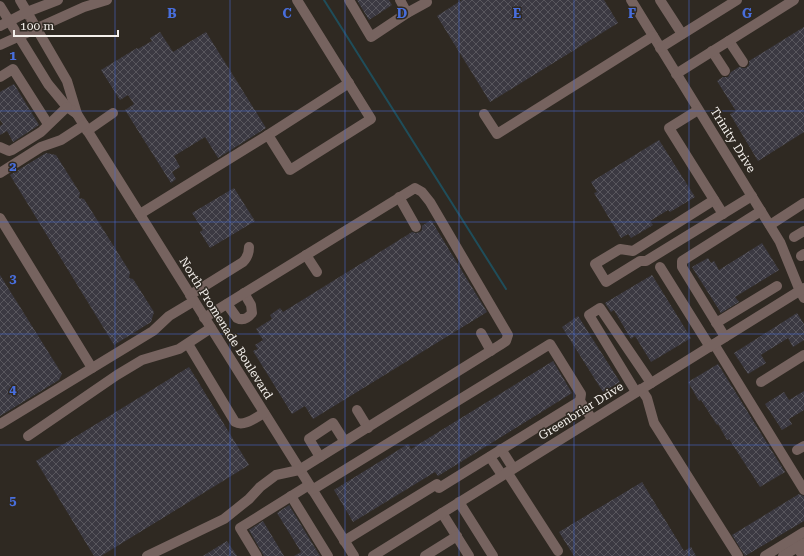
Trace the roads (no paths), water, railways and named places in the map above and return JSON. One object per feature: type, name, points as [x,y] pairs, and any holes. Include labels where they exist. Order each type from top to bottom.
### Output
[{"type":"street","name":"North Promenade Boulevard","points":[[20,0],[67,81],[77,114],[85,128],[354,556]]},
{"type":"street","points":[[4,23],[58,0]]},
{"type":"street","points":[[0,45],[84,7],[107,0]]},
{"type":"street","points":[[268,135],[290,170],[372,118],[297,0]]},
{"type":"street","points":[[349,0],[371,37],[407,13],[427,2],[426,0]]},
{"type":"street","points":[[400,0],[407,13]]},
{"type":"street","name":"Trinity Drive","points":[[631,0],[770,225],[783,248],[803,292]]},
{"type":"street","points":[[660,0],[682,34]]},
{"type":"street","points":[[660,48],[737,0]]},
{"type":"street","points":[[676,74],[794,0]]},
{"type":"street","points":[[0,6],[4,23],[18,36],[48,84],[67,108],[77,114]]},
{"type":"street","points":[[484,114],[497,134],[653,36]]},
{"type":"street","points":[[729,41],[743,62]]},
{"type":"street","points":[[712,52],[725,72]]},
{"type":"street","points":[[0,77],[13,69],[48,124]]},
{"type":"street","points":[[140,214],[349,83]]},
{"type":"street","points":[[0,147],[9,152],[41,132],[67,108]]},
{"type":"street","points":[[698,110],[669,128],[723,214]]},
{"type":"street","points":[[0,173],[41,147],[61,140],[113,114]]},
{"type":"street","points":[[147,556],[224,519],[249,499],[260,487],[276,476],[299,470],[491,351],[506,341],[508,335],[430,202],[422,192],[415,188],[204,318]]},
{"type":"street","points":[[714,200],[633,251],[620,249],[595,264],[606,282],[640,261],[646,261],[752,196]]},
{"type":"street","points":[[399,197],[416,227]]},
{"type":"street","points":[[770,225],[804,203]]},
{"type":"street","points":[[725,337],[682,267],[682,261],[761,211]]},
{"type":"street","points":[[0,218],[92,368]]},
{"type":"street","points":[[794,237],[804,231]]},
{"type":"street","points":[[0,424],[152,331],[192,298],[243,262],[249,252],[248,247]]},
{"type":"street","points":[[633,251],[640,261]]},
{"type":"street","points":[[306,255],[317,272]]},
{"type":"street","points":[[660,267],[804,490]]},
{"type":"street","points":[[716,323],[777,286]]},
{"type":"street","name":"Greenbriar Drive","points":[[373,556],[725,337],[803,292]]},
{"type":"street","points":[[227,304],[237,318],[244,320],[252,313],[252,310],[244,293]]},
{"type":"street","points":[[651,383],[600,308],[589,315],[639,390],[647,398],[654,422],[738,556]]},
{"type":"street","points":[[28,436],[130,367],[142,360],[179,349],[211,328]]},
{"type":"street","points":[[481,333],[491,351]]},
{"type":"street","points":[[188,344],[234,422],[244,424],[264,413]]},
{"type":"street","points":[[257,556],[240,528],[291,496],[310,488],[550,344],[580,394],[580,401],[592,420]]},
{"type":"street","points":[[761,382],[804,355]]},
{"type":"street","points":[[344,541],[501,450],[580,401]]},
{"type":"street","points":[[357,410],[368,428]]},
{"type":"street","points":[[320,457],[309,438],[333,423],[345,442]]},
{"type":"street","points":[[501,450],[507,472]]},
{"type":"street","points":[[490,456],[507,472],[558,552]]},
{"type":"street","points":[[291,496],[328,556]]},
{"type":"street","points":[[459,502],[493,556]]},
{"type":"street","points":[[442,513],[457,536],[465,554]]},
{"type":"street","points":[[765,556],[804,532]]},
{"type":"street","points":[[424,556],[457,536]]},
{"type":"street","points":[[785,555],[801,545],[803,556]]},
{"type":"waterway","points":[[324,0],[506,289]]}]
